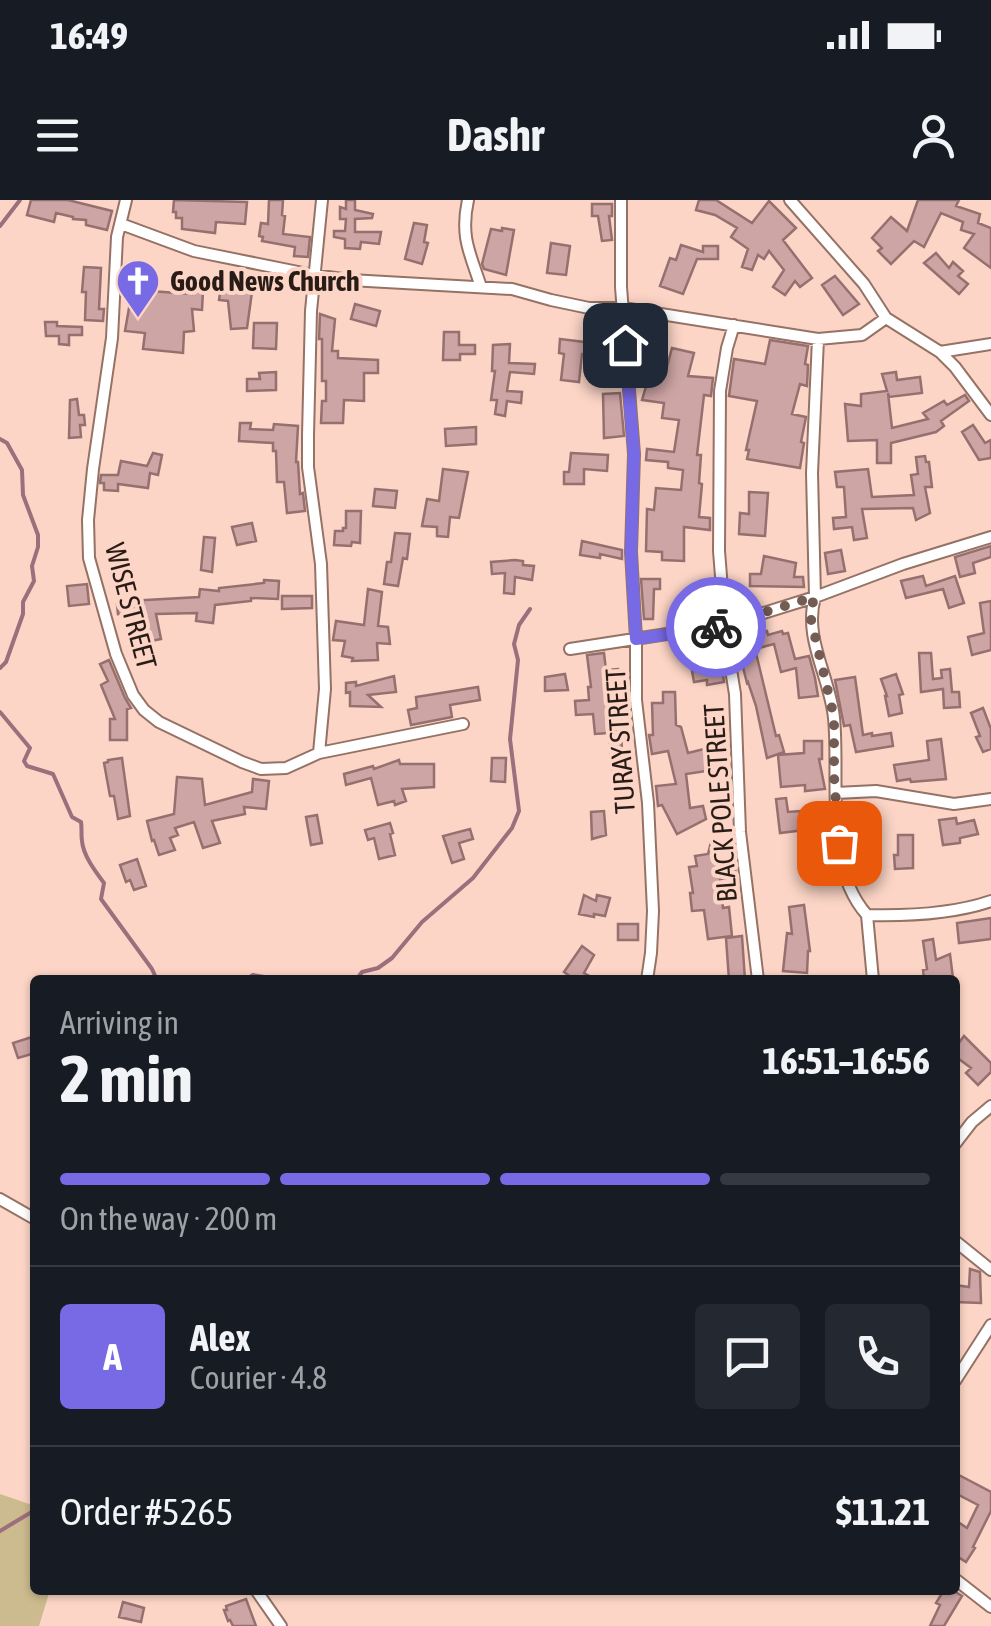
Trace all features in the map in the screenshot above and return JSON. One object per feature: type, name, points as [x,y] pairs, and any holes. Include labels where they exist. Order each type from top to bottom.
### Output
[{"type":"street","name":"WISE STREET","points":[[126,200],[118,237],[112,338],[88,520],[89,558],[116,654],[133,695],[159,722],[261,769],[286,768],[319,753],[464,724]]},
{"type":"street","points":[[319,753],[324,689],[321,564],[308,467],[313,275],[322,200]]},
{"type":"street","points":[[468,200],[464,238],[481,287]]},
{"type":"street","name":"TURAY STREET","points":[[622,200],[623,308],[634,454],[631,552],[636,700],[648,803],[653,910],[648,975]]},
{"type":"street","points":[[790,200],[864,284],[886,318],[940,352],[991,415]]},
{"type":"street","points":[[121,224],[194,251],[313,275],[512,289],[590,308],[623,308],[818,339],[862,336],[886,318]]},
{"type":"street","name":"BLACK POLE STREET","points":[[734,325],[720,391],[720,551],[735,694],[740,832],[757,975]]},
{"type":"street","points":[[818,339],[812,473],[814,597],[810,615],[834,717],[836,820],[842,865],[855,902],[867,915],[873,975]]},
{"type":"street","points":[[940,352],[991,344]]},
{"type":"street","points":[[570,649],[725,626],[991,537]]},
{"type":"street","points":[[836,793],[895,793],[954,804],[991,799]]},
{"type":"street","points":[[867,915],[934,912],[991,901]]},
{"type":"street","points":[[960,1138],[991,1106]]},
{"type":"street","points":[[0,1199],[30,1215]]},
{"type":"street","points":[[960,1244],[991,1270]]},
{"type":"street","points":[[960,1373],[991,1325]]},
{"type":"street","points":[[960,1583],[987,1604],[991,1588]]},
{"type":"street","points":[[259,1595],[281,1626]]},
{"type":"shaded area","points":[[0,1494],[30,1504],[30,1595],[48,1595],[39,1626],[0,1626]]},
{"type":"building","points":[[31,200],[68,200],[112,211],[107,230],[56,213],[54,222],[27,215]]},
{"type":"building","points":[[174,200],[247,202],[245,224],[216,222],[215,233],[182,229],[182,218],[176,218],[173,212]]},
{"type":"building","points":[[269,200],[283,200],[283,234],[310,237],[308,257],[294,256],[295,247],[262,241],[261,223],[268,224]]},
{"type":"building","points":[[346,200],[355,200],[355,210],[373,214],[372,218],[355,219],[355,232],[381,232],[379,244],[361,242],[360,249],[345,248],[345,239],[334,237],[334,231],[345,231],[346,219],[340,219],[340,207],[346,209]]},
{"type":"building","points":[[699,200],[716,200],[752,223],[769,201],[796,228],[783,240],[812,278],[800,287],[795,281],[785,295],[773,287],[784,270],[769,251],[764,259],[758,255],[752,270],[742,267],[748,249],[731,237],[737,228],[715,215],[696,210]]},
{"type":"building","points":[[918,200],[959,200],[956,206],[980,214],[978,223],[991,228],[991,268],[964,248],[974,234],[961,230],[963,222],[941,213],[924,247],[914,241],[891,264],[872,238],[891,217],[907,231]]},
{"type":"building","points":[[592,204],[612,204],[612,240],[602,241],[598,216],[592,216]]},
{"type":"building","points":[[414,223],[427,225],[424,242],[428,243],[422,264],[405,259]]},
{"type":"building","points":[[491,229],[514,230],[506,275],[484,269],[482,264]]},
{"type":"building","points":[[551,243],[570,246],[566,275],[547,273]]},
{"type":"building","points":[[681,245],[703,252],[703,246],[718,246],[718,259],[697,259],[683,294],[660,286],[670,258],[676,260]]},
{"type":"building","points":[[936,253],[949,268],[953,262],[963,271],[958,276],[968,284],[959,294],[924,263]]},
{"type":"building","points":[[84,267],[101,268],[99,309],[104,309],[103,321],[85,320]]},
{"type":"building","points":[[835,276],[859,304],[843,315],[822,285]]},
{"type":"building","points":[[133,285],[151,287],[150,291],[203,291],[202,310],[192,309],[194,331],[184,332],[183,353],[143,349],[145,333],[125,331]]},
{"type":"building","points":[[221,287],[252,292],[247,328],[231,329],[228,301],[219,300]]},
{"type":"building","points":[[355,304],[380,311],[376,326],[351,319]]},
{"type":"building","points":[[320,314],[335,319],[332,351],[338,351],[338,358],[378,360],[378,373],[364,373],[364,401],[344,400],[343,423],[321,423],[326,381],[322,381]]},
{"type":"building","points":[[45,322],[82,327],[82,335],[69,335],[69,345],[59,344],[59,336],[46,336]]},
{"type":"building","points":[[254,323],[277,323],[276,349],[253,348]]},
{"type":"building","points":[[444,332],[459,332],[459,345],[475,345],[475,354],[460,354],[460,360],[443,360]]},
{"type":"building","points":[[560,339],[605,341],[604,355],[582,354],[579,382],[561,380],[564,354],[559,353]]},
{"type":"building","points":[[770,340],[808,346],[807,386],[800,384],[792,414],[806,417],[800,468],[747,459],[757,401],[729,396],[734,359],[765,364]]},
{"type":"building","points":[[510,344],[509,363],[535,364],[534,374],[510,372],[507,391],[522,392],[521,403],[507,401],[505,416],[495,414],[497,400],[491,400],[493,345]]},
{"type":"building","points":[[672,348],[694,353],[688,376],[713,378],[711,396],[704,395],[697,455],[701,455],[702,484],[699,517],[710,518],[710,530],[684,527],[684,561],[662,560],[662,552],[646,551],[647,509],[654,510],[656,488],[681,490],[683,470],[668,468],[668,462],[646,460],[647,449],[674,452],[679,420],[662,418],[664,403],[642,400],[647,383],[655,385],[658,373],[665,374]]},
{"type":"building","points":[[276,372],[276,390],[247,391],[247,379],[260,379],[259,373]]},
{"type":"building","points":[[896,372],[897,380],[920,377],[922,393],[889,397],[888,393],[892,428],[928,419],[923,413],[944,401],[947,405],[965,395],[969,401],[941,421],[944,426],[936,432],[891,443],[891,463],[877,463],[877,440],[848,441],[845,404],[861,406],[861,394],[887,391],[882,374]]},
{"type":"building","points":[[620,393],[624,436],[604,438],[603,394]]},
{"type":"building","points":[[77,399],[85,425],[80,425],[81,437],[69,438],[70,400]]},
{"type":"building","points":[[240,423],[251,423],[250,429],[273,430],[274,424],[298,426],[296,462],[305,511],[287,513],[284,482],[277,482],[273,443],[239,441]]},
{"type":"building","points":[[973,425],[985,443],[991,440],[991,458],[979,460],[962,432]]},
{"type":"building","points":[[476,427],[476,444],[446,446],[445,429]]},
{"type":"building","points":[[153,453],[162,455],[158,475],[150,473],[148,488],[118,484],[118,491],[104,490],[101,475],[118,475],[121,461],[147,466]]},
{"type":"building","points":[[571,453],[608,455],[607,471],[584,469],[584,484],[564,484]]},
{"type":"building","points":[[925,456],[932,487],[925,487],[930,513],[916,520],[913,508],[862,509],[867,538],[854,540],[852,527],[834,529],[833,518],[846,517],[844,487],[837,487],[835,472],[868,469],[872,497],[914,495],[911,475],[918,474],[916,457]]},
{"type":"building","points":[[443,469],[468,472],[459,518],[450,517],[448,537],[437,536],[437,527],[422,526],[427,499],[439,501]]},
{"type":"building","points":[[375,489],[397,491],[395,508],[373,506]]},
{"type":"building","points":[[749,492],[768,493],[765,536],[739,534],[740,513],[749,514]]},
{"type":"building","points":[[346,511],[361,511],[360,543],[334,545],[335,531],[346,528]]},
{"type":"building","points":[[252,523],[256,541],[237,545],[232,527]]},
{"type":"building","points":[[395,533],[410,534],[398,586],[384,584]]},
{"type":"building","points":[[204,537],[215,538],[212,572],[201,570]]},
{"type":"building","points":[[582,541],[622,550],[622,559],[580,555]]},
{"type":"building","points":[[991,546],[991,557],[973,563],[975,573],[960,577],[955,557]]},
{"type":"building","points":[[841,550],[845,571],[828,574],[825,553]]},
{"type":"building","points":[[764,556],[796,563],[794,577],[803,577],[804,587],[750,586],[750,574],[761,574]]},
{"type":"building","points":[[515,560],[534,566],[532,580],[515,577],[514,594],[504,593],[505,573],[492,574],[491,562]]},
{"type":"building","points":[[923,576],[926,586],[955,576],[964,603],[949,608],[943,589],[906,598],[901,581]]},
{"type":"building","points":[[641,579],[660,579],[660,589],[654,589],[653,619],[644,619]]},
{"type":"building","points":[[264,580],[279,581],[278,599],[251,598],[215,605],[213,623],[196,621],[197,613],[156,614],[161,639],[141,643],[135,612],[118,614],[117,604],[128,601],[199,597],[200,589],[219,591]]},
{"type":"building","points":[[87,584],[89,604],[69,606],[67,586]]},
{"type":"building","points":[[368,589],[382,592],[378,626],[388,627],[390,644],[377,643],[378,660],[352,661],[353,658],[342,656],[345,641],[333,640],[336,621],[364,625]]},
{"type":"building","points":[[282,596],[312,596],[312,608],[282,609]]},
{"type":"building","points":[[991,601],[991,650],[972,655],[968,637],[984,633],[980,603]]},
{"type":"building","points":[[746,628],[748,636],[767,631],[768,635],[788,633],[795,659],[809,656],[818,696],[799,698],[796,668],[781,672],[774,644],[755,649],[776,736],[779,735],[784,752],[767,758],[734,631]]},
{"type":"building","points":[[702,640],[707,671],[722,669],[724,682],[694,682],[690,641]]},
{"type":"building","points":[[604,653],[606,670],[618,669],[625,731],[621,732],[623,769],[612,769],[609,733],[595,734],[593,714],[576,715],[575,701],[589,700],[587,655]]},
{"type":"building","points":[[919,653],[931,653],[933,679],[942,678],[941,670],[950,669],[952,692],[959,692],[960,707],[944,708],[943,689],[921,692]]},
{"type":"building","points":[[109,660],[131,708],[127,709],[127,740],[110,740],[110,719],[115,719],[101,685],[108,681],[100,664]]},
{"type":"building","points":[[565,674],[568,690],[545,691],[545,677]]},
{"type":"building","points":[[896,674],[903,694],[899,695],[902,713],[889,716],[881,679]]},
{"type":"building","points":[[394,676],[396,692],[368,695],[381,707],[350,706],[346,683],[356,682],[356,686]]},
{"type":"building","points":[[855,677],[863,735],[891,733],[893,746],[856,752],[850,725],[844,726],[835,680]]},
{"type":"building","points":[[478,687],[480,700],[450,705],[452,717],[411,725],[408,710],[417,708],[416,697]]},
{"type":"building","points":[[663,692],[675,692],[676,725],[681,727],[688,753],[708,748],[713,770],[686,774],[690,808],[703,806],[706,819],[677,834],[662,805],[658,806],[656,786],[676,784],[668,751],[652,754],[649,735],[653,735],[652,703],[663,703]]},
{"type":"building","points":[[983,708],[991,729],[991,749],[983,752],[971,713]]},
{"type":"building","points":[[941,739],[946,779],[897,781],[894,765],[929,760],[927,741]]},
{"type":"building","points":[[804,741],[822,741],[819,759],[825,789],[805,791],[805,785],[781,787],[778,755],[804,753]]},
{"type":"building","points":[[122,758],[130,816],[118,819],[104,763]]},
{"type":"building","points":[[492,758],[506,758],[505,782],[491,781]]},
{"type":"building","points":[[399,760],[400,764],[434,764],[434,787],[402,789],[406,801],[378,805],[371,778],[346,785],[344,774]]},
{"type":"building","points":[[177,777],[202,779],[205,805],[252,792],[253,779],[269,781],[266,809],[244,807],[245,814],[212,821],[220,843],[203,848],[194,822],[175,828],[178,835],[170,838],[175,850],[159,855],[147,821],[174,814]]},
{"type":"building","points":[[786,798],[788,812],[800,811],[801,819],[812,818],[813,829],[780,833],[776,799]]},
{"type":"building","points":[[604,811],[606,835],[592,839],[591,812]]},
{"type":"building","points":[[317,815],[322,843],[311,845],[306,817]]},
{"type":"building","points":[[956,818],[957,824],[974,820],[978,834],[960,838],[960,843],[943,845],[939,820]]},
{"type":"building","points":[[390,823],[395,855],[379,859],[374,838],[368,840],[365,830]]},
{"type":"building","points":[[470,829],[473,839],[459,843],[464,859],[452,863],[443,836]]},
{"type":"building","points":[[853,831],[873,831],[874,848],[854,848]]},
{"type":"building","points":[[829,832],[831,855],[813,857],[811,834]]},
{"type":"building","points":[[898,835],[913,835],[913,868],[895,869]]},
{"type":"building","points":[[711,842],[714,862],[734,859],[736,877],[720,879],[723,908],[729,907],[732,936],[708,939],[704,910],[692,911],[689,867],[697,866],[695,856],[708,854]]},
{"type":"building","points":[[137,859],[146,886],[134,890],[130,880],[126,882],[120,865]]},
{"type":"building","points":[[584,895],[596,901],[597,895],[610,898],[605,916],[579,914]]},
{"type":"building","points":[[804,905],[810,951],[807,973],[783,971],[787,933],[792,934],[789,907]]},
{"type":"building","points":[[991,918],[991,939],[959,943],[957,923]]},
{"type":"building","points":[[618,924],[638,924],[638,940],[618,940]]},
{"type":"building","points":[[742,936],[745,975],[729,975],[726,938]]},
{"type":"building","points":[[933,939],[936,960],[950,954],[953,975],[924,975],[927,969],[923,941]]},
{"type":"building","points":[[582,946],[594,955],[584,973],[588,975],[564,972]]},
{"type":"building","points":[[964,1036],[991,1063],[991,1072],[978,1085],[966,1073],[971,1068],[960,1060],[960,1041]]},
{"type":"building","points":[[30,1038],[30,1054],[18,1058],[13,1043]]},
{"type":"building","points":[[970,1269],[980,1272],[981,1303],[960,1302],[960,1286],[969,1287]]},
{"type":"building","points":[[960,1476],[991,1492],[991,1511],[966,1562],[960,1558],[960,1523],[967,1528],[978,1505],[960,1496]]},
{"type":"building","points":[[941,1595],[962,1596],[944,1626],[930,1626],[940,1605],[936,1603]]},
{"type":"building","points":[[246,1599],[256,1626],[233,1626],[224,1610]]},
{"type":"building","points":[[123,1602],[144,1608],[141,1622],[119,1617]]},
{"type":"waterway","points":[[0,226],[20,200]]},
{"type":"waterway","points":[[0,439],[7,443],[22,470],[23,495],[38,535],[32,566],[34,581],[23,602],[23,614],[6,662],[0,668]]},
{"type":"waterway","points":[[360,975],[392,958],[422,922],[473,878],[512,828],[519,811],[510,739],[518,660],[514,644],[519,625],[530,609]]},
{"type":"waterway","points":[[0,712],[30,748],[24,761],[27,766],[53,774],[72,817],[81,822],[85,852],[104,883],[101,899],[155,975]]},
{"type":"waterway","points":[[0,1531],[30,1513]]},
{"type":"way so far","points":[[716,627],[814,597],[810,615],[834,717],[839,843]]},
{"type":"place","name":"Good News Church","points":[[138,319]]},
{"type":"route","points":[[625,345],[634,454],[631,552],[636,639],[716,627]]}]
